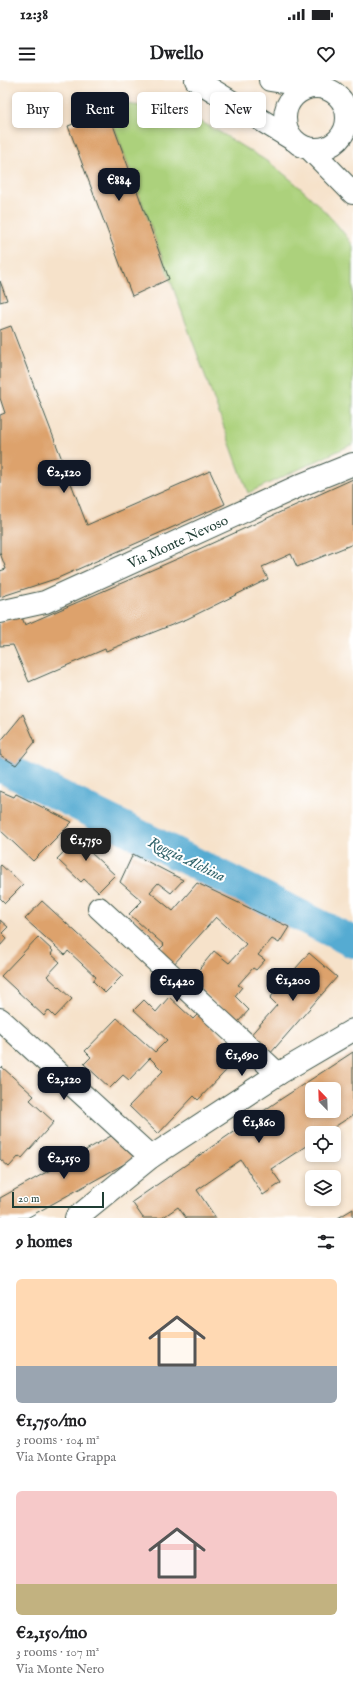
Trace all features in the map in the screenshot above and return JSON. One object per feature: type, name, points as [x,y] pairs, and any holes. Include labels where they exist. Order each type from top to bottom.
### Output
[{"type":"street","points":[[196,80],[301,144],[321,150],[339,140],[350,130],[346,111],[336,94],[321,88],[306,89],[297,94],[290,101],[286,110],[285,120],[287,130],[301,144],[353,193]]},
{"type":"street","points":[[270,80],[321,88],[353,98]]},
{"type":"street","name":"Via Monte Nevoso","points":[[0,612],[45,602],[301,485],[353,464]]},
{"type":"street","points":[[100,908],[278,1074]]},
{"type":"street","points":[[0,1019],[151,1157]]},
{"type":"street","points":[[76,1218],[151,1157],[278,1074],[353,1030]]},
{"type":"green space","points":[[129,104],[137,106],[137,128],[202,128],[202,123],[271,164],[304,191],[337,224],[353,246],[353,444],[248,493],[115,128],[129,128]]},
{"type":"building","points":[[71,125],[71,128],[114,128],[169,279],[132,296],[68,126]]},
{"type":"building","points":[[0,281],[7,300],[0,302]]},
{"type":"building","points":[[11,326],[87,525],[210,471],[225,504],[58,578],[0,597],[0,571],[6,569],[0,553],[0,415],[5,413],[0,398],[0,330]]},
{"type":"building","points":[[353,479],[353,544],[297,567],[291,554],[262,567],[268,579],[187,619],[106,651],[105,649],[29,682],[13,645],[0,646],[0,623],[21,615],[25,625],[184,556]]},
{"type":"building","points":[[23,714],[35,742],[16,765],[0,755],[0,742]]},
{"type":"building","points":[[0,791],[14,797],[16,794],[72,822],[33,861],[0,830]]},
{"type":"building","points":[[84,831],[102,840],[90,852],[115,875],[98,892],[84,879],[81,882],[57,859]]},
{"type":"building","points":[[133,854],[183,880],[171,893],[158,883],[150,892],[173,911],[197,883],[289,927],[279,943],[272,939],[258,955],[265,960],[256,970],[253,968],[238,985],[242,987],[235,996],[249,1010],[238,1022],[186,976],[192,969],[196,973],[214,951],[229,963],[246,944],[216,917],[173,965],[158,951],[164,945],[129,914],[142,901],[120,882]]},
{"type":"building","points":[[1,865],[23,885],[5,903],[0,898]]},
{"type":"building","points":[[42,901],[123,975],[105,993],[93,981],[96,977],[68,951],[65,955],[25,919]]},
{"type":"building","points":[[0,920],[8,927],[2,933],[7,938],[0,946]]},
{"type":"building","points":[[38,937],[53,951],[51,954],[60,962],[47,976],[72,999],[55,1017],[48,1010],[44,1016],[1,976]]},
{"type":"building","points":[[309,953],[337,977],[269,1055],[248,1038],[277,1005],[270,998]]},
{"type":"building","points":[[169,997],[193,1019],[198,1014],[241,1055],[198,1100],[194,1096],[158,1134],[129,1106],[163,1071],[150,1058],[129,1080],[123,1075],[110,1088],[84,1064],[91,1057],[85,1051],[117,1018],[155,1052],[167,1040],[134,1010],[144,1000],[156,1012]]},
{"type":"building","points":[[353,1052],[353,1115],[336,1126],[305,1126],[305,1147],[271,1169],[281,1183],[263,1195],[241,1160],[197,1190],[216,1218],[186,1218],[178,1207],[162,1218],[143,1218],[132,1202],[305,1083],[305,1118],[341,1118],[341,1082],[307,1082]]},
{"type":"building","points":[[2,1067],[34,1096],[30,1100],[54,1122],[22,1158],[19,1156],[9,1167],[0,1159],[0,1069]]},
{"type":"building","points":[[111,1136],[135,1158],[27,1218],[0,1218],[0,1198]]},
{"type":"building","points":[[353,1209],[353,1218],[338,1218]]},
{"type":"waterway","name":"Roggia Alchina","points":[[0,766],[353,942]]}]
